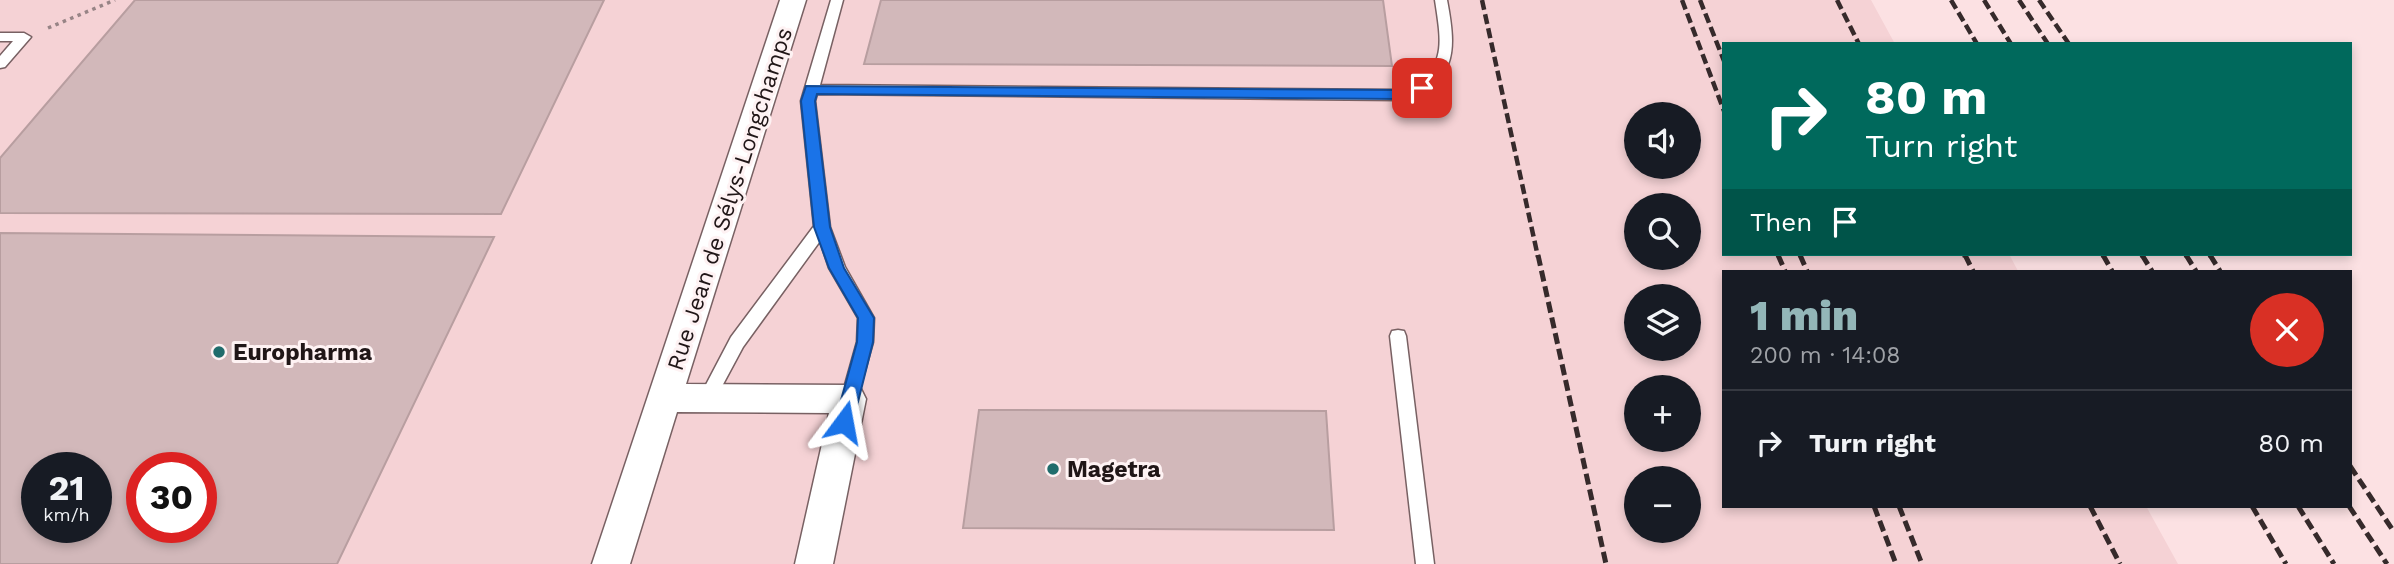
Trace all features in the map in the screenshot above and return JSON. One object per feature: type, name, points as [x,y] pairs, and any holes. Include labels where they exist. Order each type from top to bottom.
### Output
[{"type":"street","name":"Rue Jean de Sélys-Longchamps","points":[[611,564],[793,0]]},
{"type":"street","name":"Rue Jean de Sélys-Longchamps","points":[[666,398],[849,399]]},
{"type":"street","points":[[814,564],[849,399]]},
{"type":"lane","points":[[837,0],[808,101],[822,227],[837,268],[866,318],[865,342],[849,399]]},
{"type":"lane","points":[[811,89],[1398,95],[1422,88],[1443,68],[1448,39],[1441,0]]},
{"type":"lane","points":[[0,37],[24,37]]},
{"type":"lane","points":[[0,64],[24,37]]},
{"type":"lane","points":[[707,398],[737,342],[822,227]]},
{"type":"lane","points":[[1398,336],[1425,564]]},
{"type":"path","points":[[24,37],[115,0]]},
{"type":"shaded area","points":[[0,0],[1871,0],[1894,42],[1722,42],[1722,256],[2010,256],[2017,270],[1722,270],[1722,508],[2147,508],[2178,564],[0,564]]},
{"type":"building","points":[[135,0],[604,0],[501,214],[0,213],[0,158]]},
{"type":"building","points":[[881,0],[1383,0],[1392,66],[864,64]]},
{"type":"building","name":"Europharma","points":[[0,233],[494,237],[337,564],[0,564]]},
{"type":"building","points":[[979,410],[1326,411],[1334,530],[963,528]]},
{"type":"railway","points":[[1482,0],[1538,257]]},
{"type":"railway","points":[[1682,0],[1722,106]]},
{"type":"railway","points":[[1700,0],[1722,56]]},
{"type":"railway","points":[[1837,0],[1858,42]]},
{"type":"railway","points":[[1951,0],[1976,42]]},
{"type":"railway","points":[[1984,0],[2010,42]]},
{"type":"railway","points":[[2019,0],[2047,42]]},
{"type":"railway","points":[[2039,0],[2068,42]]},
{"type":"railway","points":[[1538,255],[1606,564]]},
{"type":"railway","points":[[1778,256],[1785,270]]},
{"type":"railway","points":[[1800,256],[1807,270]]},
{"type":"railway","points":[[1966,256],[1972,270]]},
{"type":"railway","points":[[2104,256],[2111,270]]},
{"type":"railway","points":[[2143,256],[2151,270]]},
{"type":"railway","points":[[2187,256],[2195,270]]},
{"type":"railway","points":[[2211,256],[2219,270]]},
{"type":"railway","points":[[2352,469],[2394,532]]},
{"type":"railway","points":[[1875,508],[1896,564]]},
{"type":"railway","points":[[1900,508],[1922,564]]},
{"type":"railway","points":[[2091,508],[2120,564]]},
{"type":"railway","points":[[2253,508],[2286,564]]},
{"type":"railway","points":[[2299,508],[2334,564]]},
{"type":"railway","points":[[2350,508],[2387,564]]},
{"type":"place","name":"Europharma","points":[[219,352]]},
{"type":"place","name":"Magetra","points":[[1053,469]]},
{"type":"route","points":[[844,422],[865,342],[866,318],[837,268],[822,227],[808,101],[811,89],[1398,95],[1422,88]]}]
